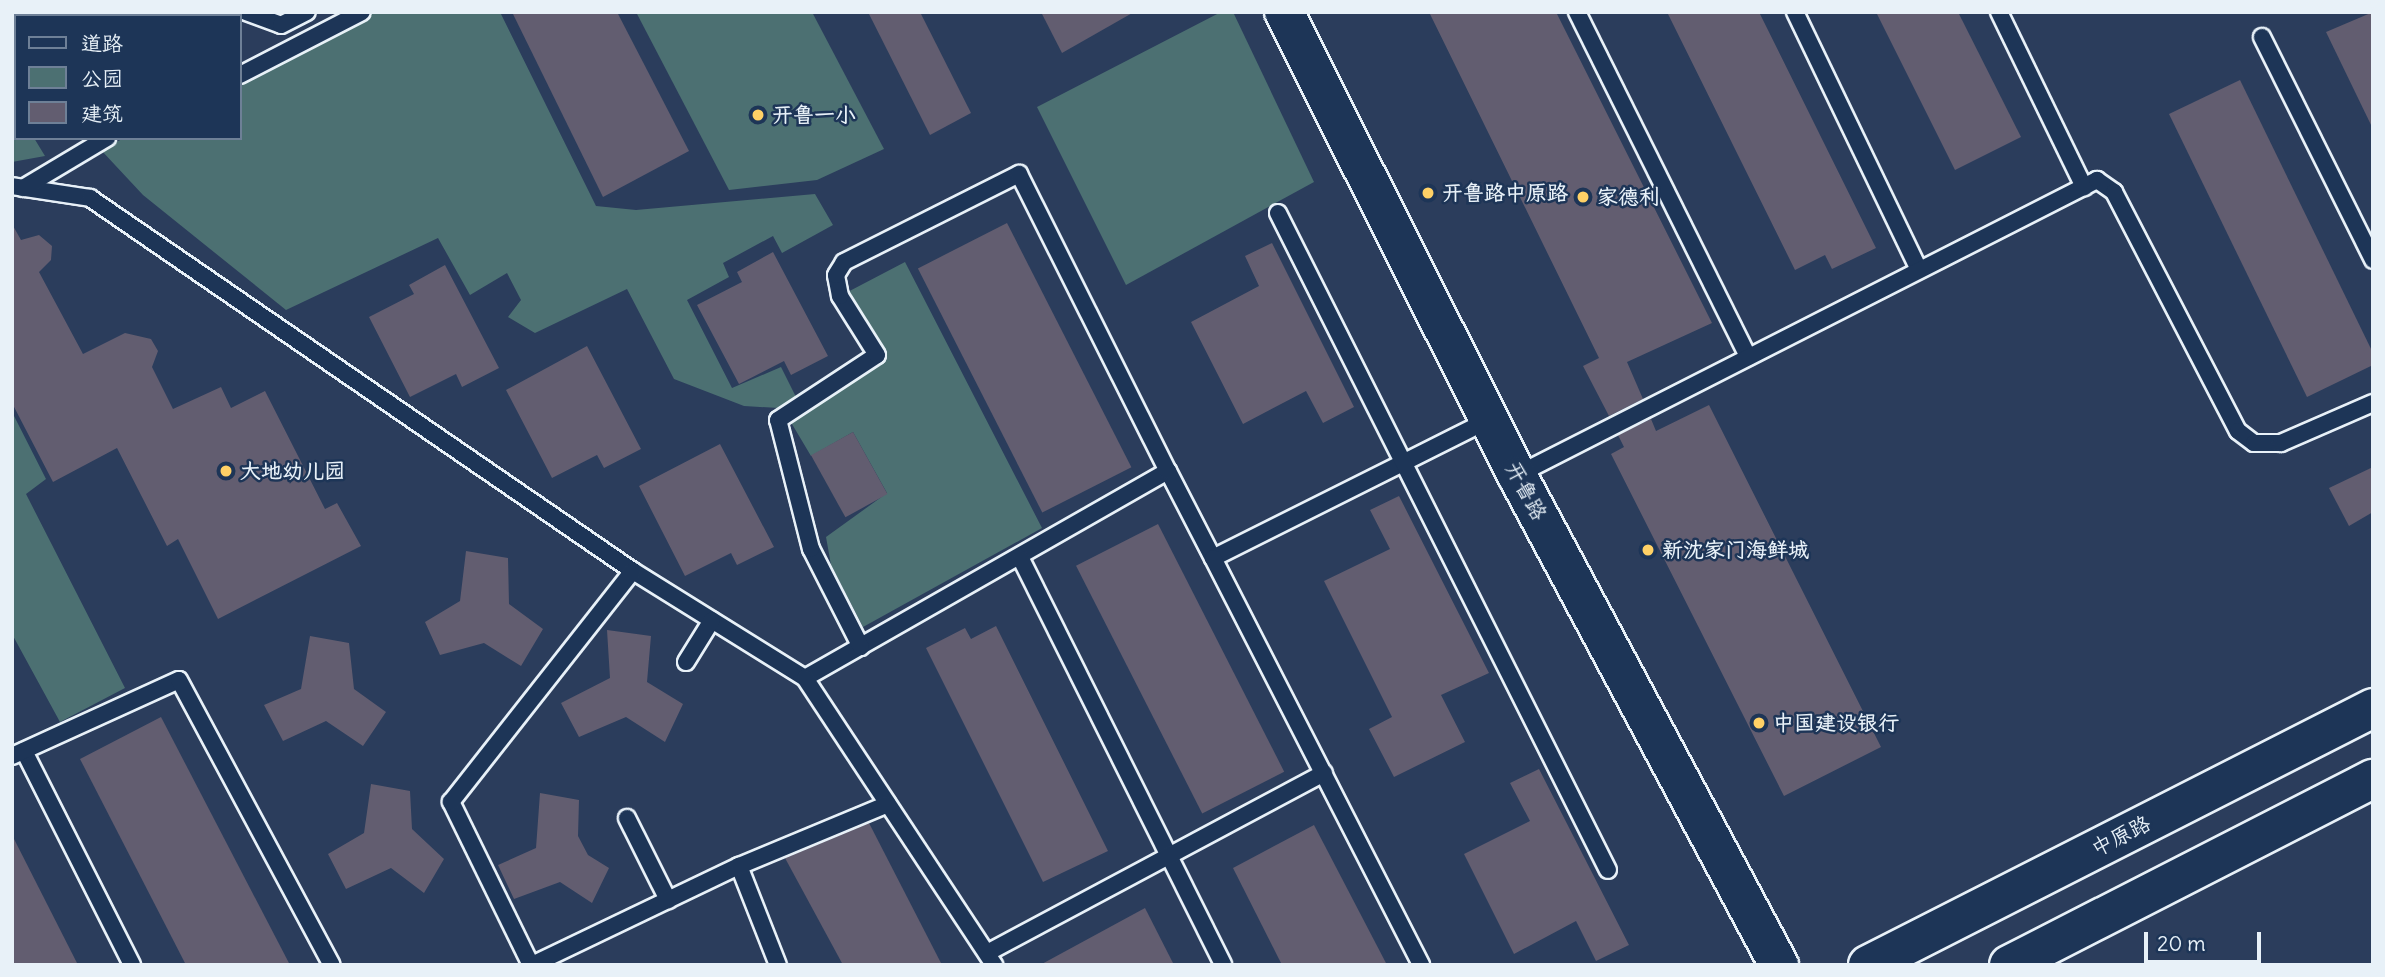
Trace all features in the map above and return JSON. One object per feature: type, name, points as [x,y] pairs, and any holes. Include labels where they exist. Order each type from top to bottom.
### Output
[{"type":"street","name":"开鲁路","points":[[1284,12],[1517,475],[1779,965]]},
{"type":"street","name":"中原路","points":[[1868,965],[2373,708]]},
{"type":"street","points":[[2009,965],[2373,779]]},
{"type":"lane","points":[[246,12],[254,20],[282,25],[307,12]]},
{"type":"lane","points":[[242,74],[362,12]]},
{"type":"lane","points":[[1577,12],[1748,358]]},
{"type":"lane","points":[[1795,12],[1919,270]]},
{"type":"lane","points":[[1999,12],[2084,187]]},
{"type":"lane","points":[[2262,37],[2373,260]]},
{"type":"lane","points":[[18,187],[103,140]]},
{"type":"lane","points":[[861,647],[811,549],[778,420],[877,355],[841,296],[836,275],[844,262],[1019,174],[1421,965]]},
{"type":"lane","points":[[1517,475],[2097,180],[2114,191],[2238,431],[2254,443],[2281,443],[2373,403]]},
{"type":"lane","points":[[18,187],[90,198],[633,571],[805,678],[990,959],[1324,773]]},
{"type":"lane","points":[[1278,213],[1608,870]]},
{"type":"lane","points":[[1213,558],[1489,420]]},
{"type":"lane","points":[[805,678],[1021,558],[1168,471]]},
{"type":"lane","points":[[1021,558],[1223,965]]},
{"type":"lane","points":[[633,571],[452,802],[531,965],[566,958],[668,900],[739,866],[888,803]]},
{"type":"lane","points":[[686,662],[712,620]]},
{"type":"lane","points":[[132,965],[18,754],[179,680],[332,965]]},
{"type":"lane","points":[[627,818],[668,900]]},
{"type":"lane","points":[[739,866],[778,965]]},
{"type":"green space","points":[[375,12],[500,12],[596,206],[636,210],[815,194],[833,225],[782,253],[773,236],[723,263],[729,277],[687,300],[732,388],[781,367],[797,399],[779,408],[744,406],[674,379],[627,289],[535,333],[508,317],[521,300],[507,273],[470,295],[438,238],[286,310],[143,195],[101,150],[120,140],[242,140],[242,79]]},
{"type":"green space","points":[[636,12],[812,12],[884,149],[817,180],[729,190]]},
{"type":"green space","points":[[1221,12],[1233,12],[1314,182],[1126,285],[1037,107]]},
{"type":"green space","points":[[12,128],[14,140],[35,140],[45,156],[12,162]]},
{"type":"green space","points":[[905,262],[1042,528],[863,627],[831,565],[826,537],[887,493],[853,432],[811,456],[786,414],[877,356],[840,296]]},
{"type":"green space","points":[[12,412],[46,479],[26,494],[125,688],[60,722],[12,634]]},
{"type":"building","points":[[512,12],[617,12],[689,151],[603,197]]},
{"type":"building","points":[[868,12],[920,12],[971,113],[930,135]]},
{"type":"building","points":[[1041,12],[1134,12],[1062,53]]},
{"type":"building","name":"家德利","points":[[1429,12],[1556,12],[1712,323],[1627,362],[1643,399],[1609,416],[1583,366],[1599,358]]},
{"type":"building","points":[[1667,12],[1759,12],[1876,248],[1832,269],[1825,255],[1795,270]]},
{"type":"building","points":[[1876,12],[1958,12],[2021,137],[1955,170]]},
{"type":"building","points":[[2373,12],[2373,129],[2326,32]]},
{"type":"building","points":[[2240,80],[2373,353],[2373,365],[2307,397],[2169,114]]},
{"type":"building","points":[[1007,223],[1131,467],[1042,513],[918,268]]},
{"type":"building","points":[[12,224],[21,240],[39,235],[52,246],[51,260],[39,272],[83,354],[125,333],[151,339],[158,351],[152,367],[173,409],[221,387],[231,408],[265,391],[325,509],[337,503],[361,546],[218,619],[178,539],[167,546],[117,448],[53,482],[12,403]]},
{"type":"building","points":[[1272,243],[1354,407],[1323,423],[1306,391],[1243,424],[1191,322],[1259,286],[1245,256]]},
{"type":"building","points":[[773,252],[828,356],[791,375],[784,361],[739,384],[697,305],[742,282],[737,272]]},
{"type":"building","points":[[445,265],[499,368],[462,387],[456,374],[410,397],[369,317],[414,294],[409,285]]},
{"type":"building","points":[[587,346],[641,449],[604,468],[597,455],[552,478],[506,390]]},
{"type":"building","points":[[1709,405],[1881,747],[1784,796],[1611,454],[1624,447],[1618,435],[1651,419],[1656,431]]},
{"type":"building","points":[[853,432],[887,494],[845,517],[811,455]]},
{"type":"building","points":[[720,444],[774,547],[737,565],[731,553],[685,576],[639,486]]},
{"type":"building","points":[[2373,467],[2373,512],[2349,526],[2329,488]]},
{"type":"building","points":[[1399,496],[1489,673],[1441,695],[1465,742],[1394,777],[1369,729],[1392,717],[1324,581],[1390,549],[1370,510]]},
{"type":"building","points":[[1158,524],[1284,772],[1202,813],[1076,566]]},
{"type":"building","points":[[466,551],[508,558],[509,604],[543,629],[521,666],[484,643],[440,655],[425,622],[460,601]]},
{"type":"building","points":[[996,626],[1108,851],[1043,882],[926,648],[965,628],[971,639]]},
{"type":"building","points":[[607,630],[651,636],[647,682],[683,704],[665,742],[626,717],[579,737],[561,703],[610,678]]},
{"type":"building","points":[[310,636],[349,643],[354,689],[386,712],[363,746],[326,721],[283,741],[264,705],[301,689]]},
{"type":"building","points":[[161,717],[290,965],[186,965],[80,759]]},
{"type":"building","points":[[1539,769],[1629,945],[1596,961],[1576,921],[1514,954],[1464,854],[1530,821],[1510,783]]},
{"type":"building","points":[[371,784],[410,791],[412,829],[444,859],[424,893],[391,868],[346,889],[328,854],[364,833]]},
{"type":"building","points":[[540,793],[579,800],[578,836],[588,855],[609,868],[592,903],[560,882],[514,899],[498,865],[536,848]]},
{"type":"building","points":[[869,823],[942,965],[843,965],[785,858]]},
{"type":"building","points":[[1314,825],[1387,965],[1282,965],[1233,868]]},
{"type":"building","points":[[12,835],[78,965],[12,965]]},
{"type":"building","points":[[1145,908],[1174,965],[1040,965]]},
{"type":"place","name":"开鲁一小","points":[[758,115]]},
{"type":"place","name":"开鲁路中原路","points":[[1428,193]]},
{"type":"place","name":"家德利","points":[[1583,197]]},
{"type":"place","name":"大地幼儿园","points":[[226,471]]},
{"type":"place","name":"新沈家门海鲜城","points":[[1648,550]]},
{"type":"place","name":"中国建设银行","points":[[1759,723]]}]
